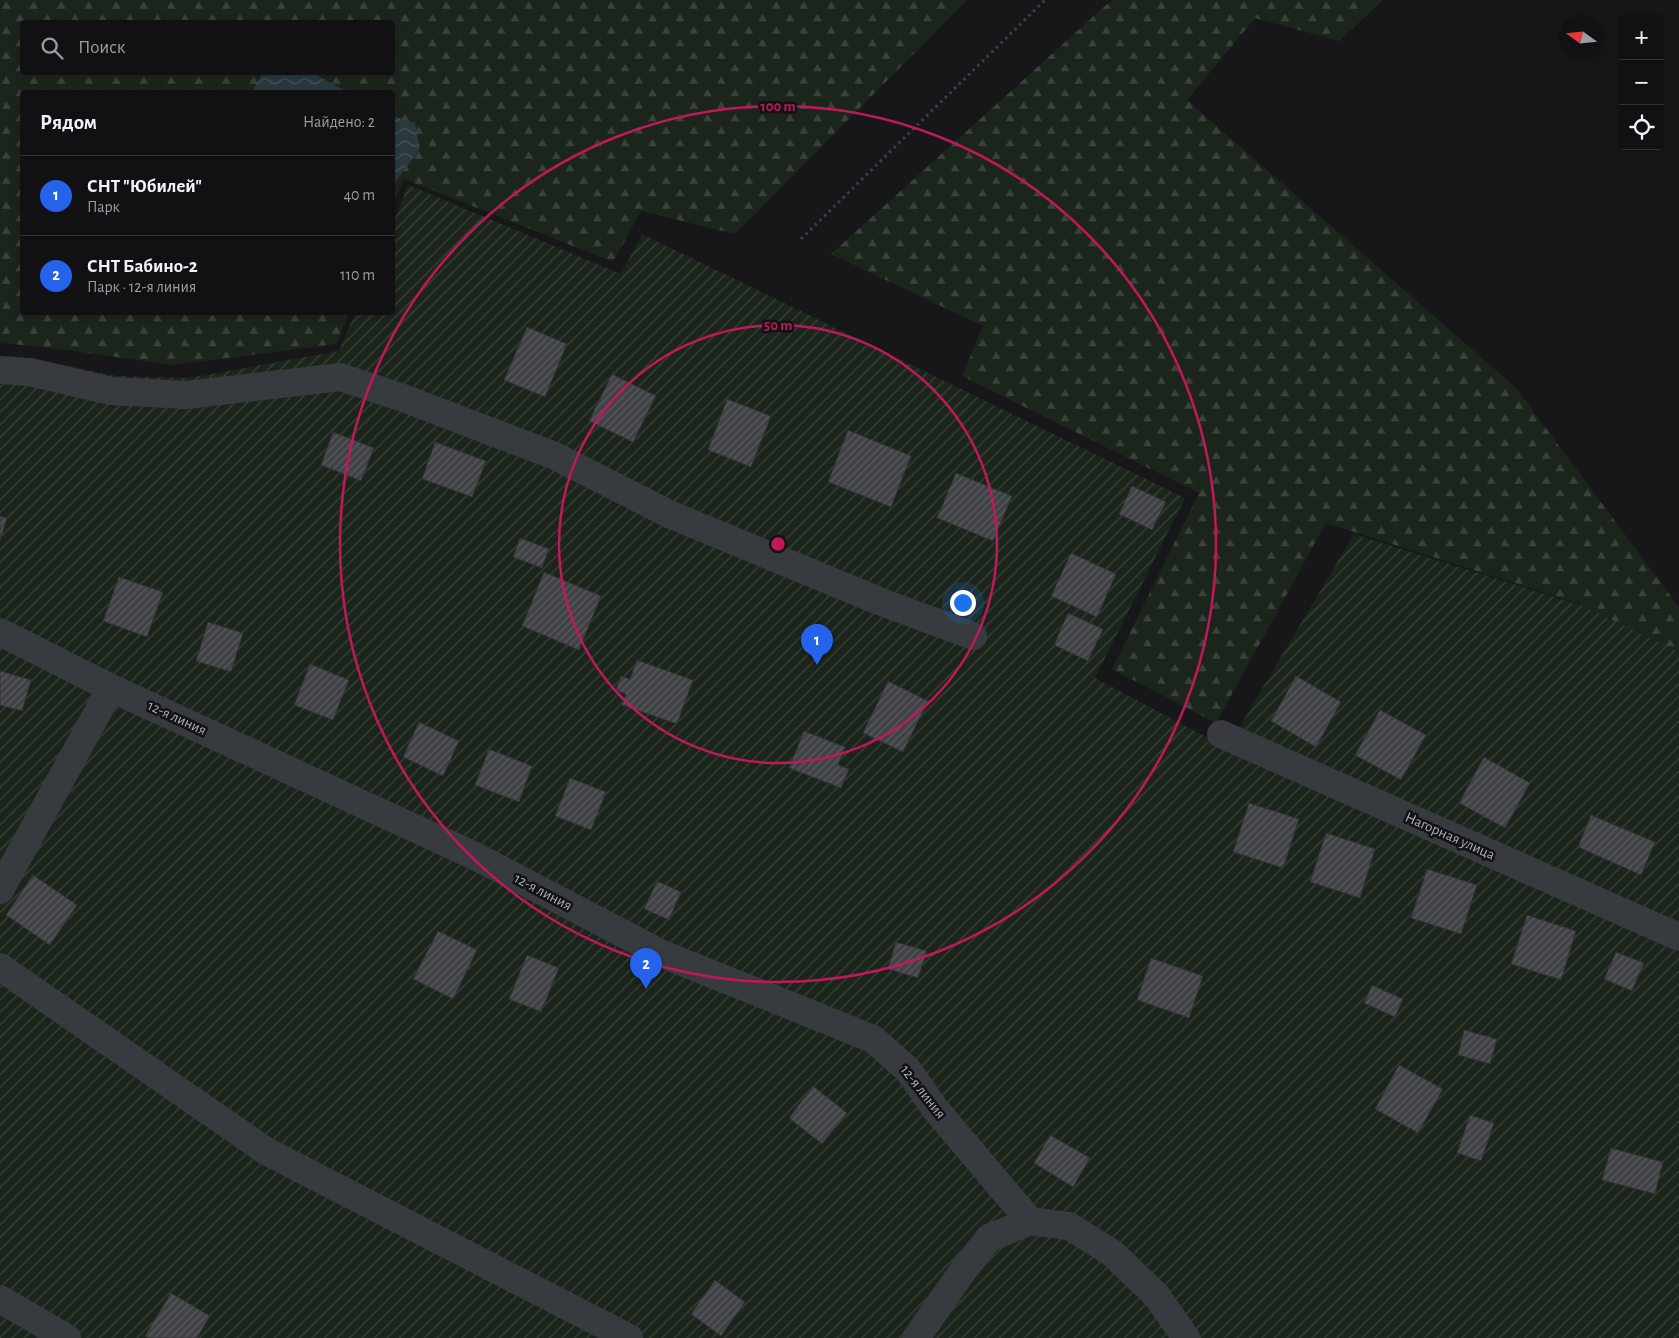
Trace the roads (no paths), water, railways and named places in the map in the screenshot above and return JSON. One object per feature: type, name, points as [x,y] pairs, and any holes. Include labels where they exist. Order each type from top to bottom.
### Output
[{"type":"street","points":[[0,370],[30,372],[111,391],[186,395],[340,377],[403,398],[555,456],[669,514],[879,601],[973,636]]},
{"type":"street","name":"12-я линия","points":[[0,632],[111,688],[477,857],[660,954],[873,1039],[908,1070],[936,1110],[1030,1221]]},
{"type":"street","points":[[0,890],[111,688]]},
{"type":"street","name":"Нагорная улица","points":[[1221,734],[1679,937]]},
{"type":"street","points":[[0,967],[266,1151],[629,1338]]},
{"type":"street","points":[[916,1338],[964,1268],[989,1238],[1030,1221],[1069,1226],[1112,1253],[1156,1295],[1186,1338]]},
{"type":"street","points":[[0,1299],[67,1338]]},
{"type":"water","points":[[261,75],[317,75],[343,90],[253,90]]},
{"type":"water","points":[[395,117],[415,123],[420,149],[395,182]]},
{"type":"place","name":"СНТ \"Юбилей\"","points":[[817,665]]},
{"type":"place","name":"СНТ Бабино-2","points":[[646,989]]}]
